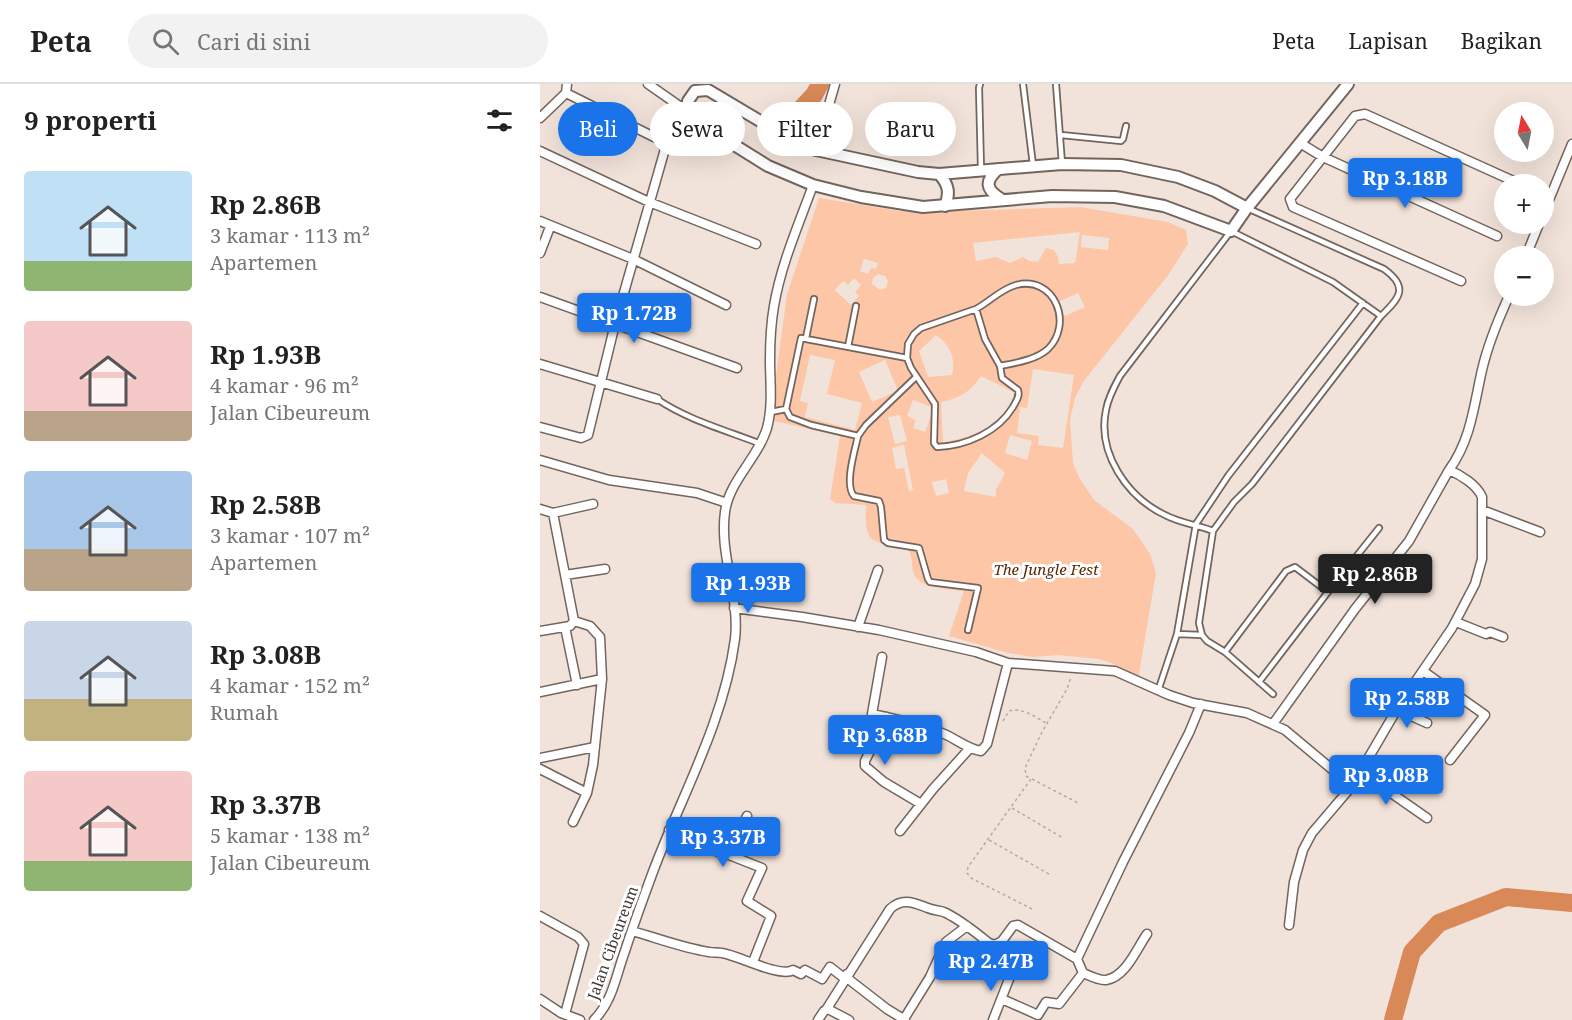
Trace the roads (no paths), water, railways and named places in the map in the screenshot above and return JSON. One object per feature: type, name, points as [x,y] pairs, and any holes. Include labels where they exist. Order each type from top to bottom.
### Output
[{"type":"street","points":[[648,84],[673,102]]},
{"type":"street","points":[[830,102],[835,84]]},
{"type":"street","points":[[745,152],[768,166],[813,185],[905,205],[945,206],[1052,195],[1115,196],[1164,206],[1231,231],[1247,208],[1348,84]]},
{"type":"street","points":[[540,427],[581,438],[586,437],[665,146],[660,140],[567,89],[541,115]]},
{"type":"street","points":[[667,98],[691,96],[701,90],[710,91],[757,119]]},
{"type":"street","points":[[690,102],[691,96]]},
{"type":"street","points":[[1461,281],[1293,207],[1290,199],[1355,116],[1365,114],[1498,174]]},
{"type":"street","points":[[1300,143],[1323,157],[1497,236]]},
{"type":"street","points":[[1554,188],[1572,144]]},
{"type":"street","points":[[540,151],[649,202],[756,244]]},
{"type":"street","points":[[844,156],[918,172],[939,174],[1062,164],[1104,164],[1138,168],[1178,177],[1215,191],[1247,208]]},
{"type":"street","points":[[998,169],[991,176],[989,186],[993,194],[1001,199]]},
{"type":"street","points":[[939,174],[947,184],[948,197],[945,206]]},
{"type":"street","name":"Jalan Cibeureum","points":[[594,1020],[603,1012],[609,1001],[669,830],[715,721],[730,668],[735,637],[734,608],[724,542],[727,504],[740,476],[761,444],[771,412],[770,358],[774,305],[782,271],[813,185]]},
{"type":"street","points":[[540,221],[633,259],[726,305]]},
{"type":"street","points":[[540,253],[550,227]]},
{"type":"street","points":[[540,297],[737,368]]},
{"type":"street","points":[[1273,724],[1355,609],[1409,541],[1458,458],[1470,429],[1489,342],[1505,306]]},
{"type":"street","points":[[540,364],[657,399]]},
{"type":"street","points":[[540,460],[609,480],[698,493],[727,504]]},
{"type":"street","points":[[1289,925],[1294,882],[1303,850],[1312,833],[1352,786],[1398,710],[1456,622],[1471,595],[1482,566],[1482,510],[1479,491],[1465,479],[1449,470]]},
{"type":"street","points":[[540,509],[553,513],[593,504]]},
{"type":"street","points":[[1482,510],[1540,532]]},
{"type":"street","points":[[540,631],[572,626],[574,621],[553,513]]},
{"type":"street","points":[[565,575],[605,569]]},
{"type":"street","points":[[858,627],[878,570]]},
{"type":"street","points":[[734,608],[802,616],[858,627],[957,647],[1008,663],[1115,671],[1158,691],[1201,704],[1246,713],[1273,724],[1285,730],[1352,786]]},
{"type":"street","points":[[573,822],[587,793],[595,747],[602,679],[600,637],[590,626],[574,621]]},
{"type":"street","points":[[1456,622],[1486,634],[1491,632],[1503,637]]},
{"type":"street","points":[[565,627],[577,685]]},
{"type":"street","points":[[882,657],[872,714],[913,722],[981,751],[986,747],[1008,663]]},
{"type":"street","points":[[1423,671],[1485,715],[1450,760]]},
{"type":"street","points":[[540,692],[602,679]]},
{"type":"street","points":[[1077,959],[1128,852],[1189,733],[1201,704]]},
{"type":"street","points":[[1398,710],[1427,723]]},
{"type":"street","points":[[887,717],[864,761],[864,766],[884,782],[921,804]]},
{"type":"street","points":[[540,758],[595,747]]},
{"type":"street","points":[[900,831],[970,748]]},
{"type":"street","points":[[540,770],[587,793]]},
{"type":"street","points":[[1360,772],[1426,818]]},
{"type":"street","points":[[729,855],[747,816]]},
{"type":"street","points":[[669,830],[725,855],[762,868],[747,901],[771,916],[753,962]]},
{"type":"street","points":[[632,931],[709,952],[722,953],[753,962],[767,969],[789,973],[794,970],[801,974],[806,970],[822,980],[830,967],[844,978],[890,909],[900,902],[915,902],[929,909],[944,912],[967,926],[988,943],[995,945],[1002,941],[1013,926],[1018,925],[1077,959],[1083,973],[1106,980],[1124,969],[1147,934]]},
{"type":"street","points":[[540,916],[578,937],[584,944],[565,1014]]},
{"type":"street","points":[[848,978],[887,1009],[905,1020],[930,977],[946,942],[967,926]]},
{"type":"street","points":[[818,1020],[848,978],[866,946]]},
{"type":"street","points":[[1002,999],[1038,1015],[1046,1002],[1059,1004],[1083,973]]},
{"type":"street","points":[[993,1020],[1011,974]]},
{"type":"street","points":[[540,999],[580,1020]]},
{"type":"street","points":[[826,1010],[831,1010],[849,1020]]},
{"type":"lane","points":[[980,84],[981,171]]},
{"type":"lane","points":[[1023,84],[1034,166]]},
{"type":"lane","points":[[1056,84],[1062,164]]},
{"type":"lane","points":[[1060,135],[1121,141],[1126,126]]},
{"type":"lane","points":[[1247,208],[1384,269],[1399,285],[1400,292],[1252,484],[1234,502],[1214,531],[1199,623],[1202,635],[1274,694]]},
{"type":"lane","points":[[1214,531],[1166,516],[1133,492],[1117,471],[1104,433],[1109,398],[1120,376],[1231,231],[1333,282],[1381,316]]},
{"type":"lane","points":[[976,309],[985,339],[1000,366],[1004,380],[1016,388],[1019,393],[1010,412],[992,429],[965,443],[937,447],[934,443],[935,404],[926,388],[916,377],[907,358],[908,344],[914,334],[921,328],[976,309],[1015,285],[1034,285],[1043,288],[1056,303],[1060,314],[1059,330],[1046,350],[1026,359],[1000,366]]},
{"type":"lane","points":[[806,338],[814,299]]},
{"type":"lane","points":[[1158,691],[1177,634],[1196,524],[1228,476],[1363,303]]},
{"type":"lane","points":[[848,347],[856,306]]},
{"type":"lane","points":[[858,436],[811,425],[788,416],[786,409],[800,341],[806,338],[907,358]]},
{"type":"lane","points":[[916,377],[866,425],[858,436],[849,484],[851,493],[857,497],[879,501],[884,540],[888,543],[919,549],[929,580],[978,588],[968,630]]},
{"type":"lane","points":[[657,399],[688,417],[761,444]]},
{"type":"lane","points":[[771,412],[786,409]]},
{"type":"lane","points":[[1259,682],[1379,528]]},
{"type":"lane","points":[[1225,652],[1280,577],[1291,568],[1295,567],[1300,570],[1328,592]]},
{"type":"lane","points":[[1177,634],[1202,635]]},
{"type":"waterway","points":[[807,102],[820,84]]},
{"type":"waterway","points":[[1393,1020],[1412,952],[1439,923],[1506,897],[1572,903]]},
{"type":"park label","name":"The Jungle Fest","points":[[1046,570]]}]
